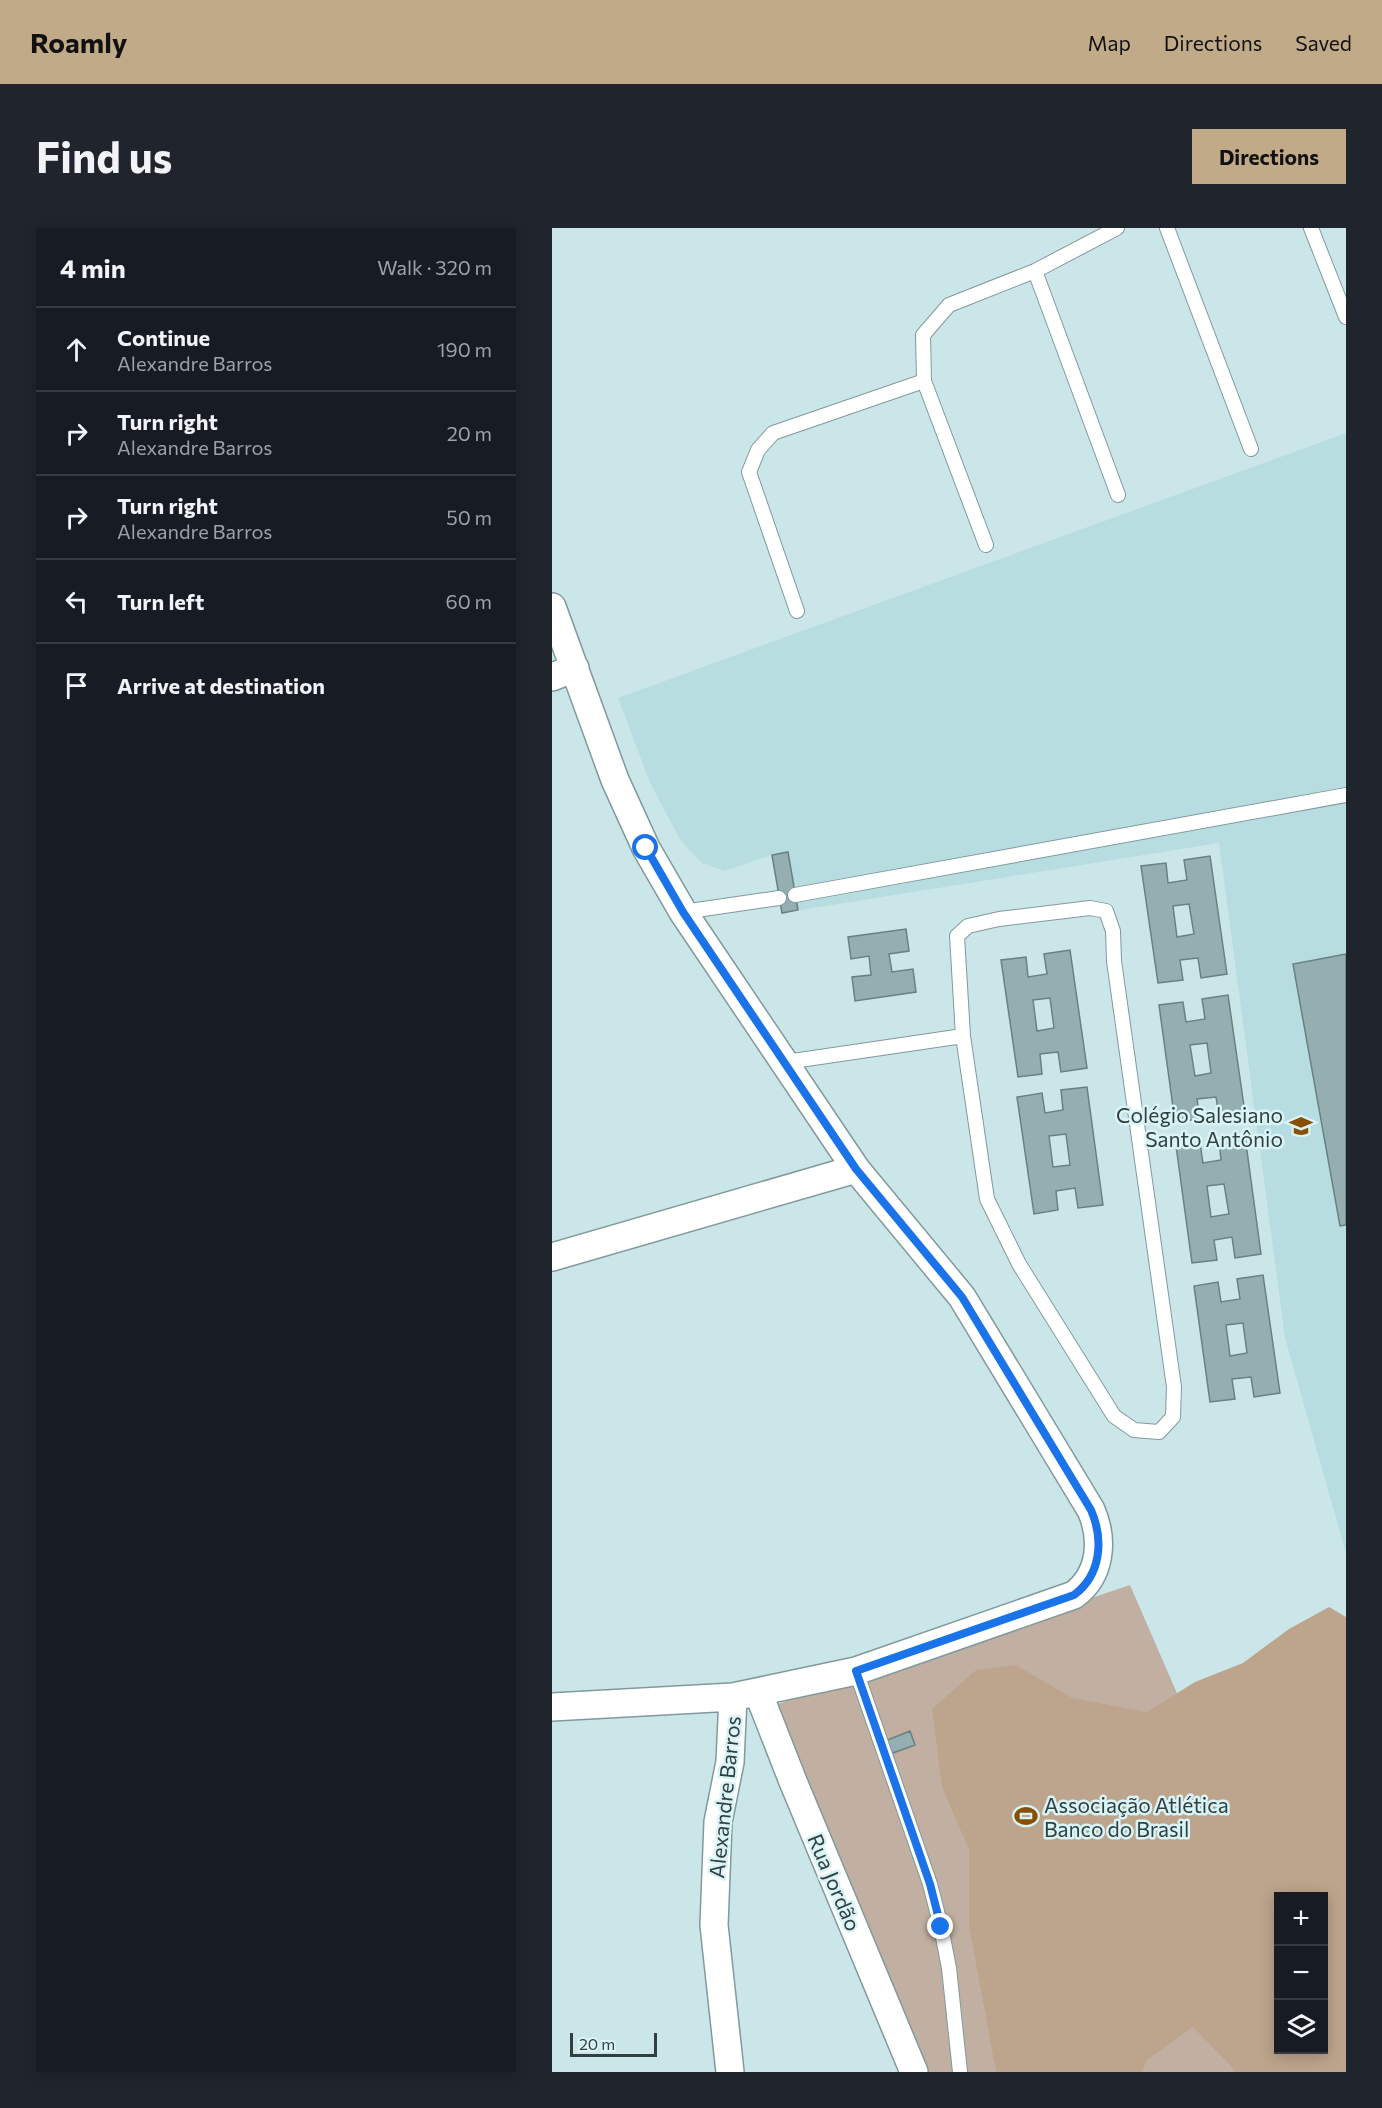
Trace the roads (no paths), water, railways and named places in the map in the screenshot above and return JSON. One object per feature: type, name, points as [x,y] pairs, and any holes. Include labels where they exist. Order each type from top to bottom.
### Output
[{"type":"street","name":"Alexandre Barros","points":[[552,607],[564,672],[646,848],[683,912],[856,1169],[962,1297],[1091,1510],[1099,1537],[1098,1556],[1093,1572],[1085,1586],[1074,1595],[856,1671],[746,1695],[729,1762],[718,1822],[714,1924],[730,2072]]},
{"type":"street","points":[[552,1257],[856,1169]]},
{"type":"street","points":[[552,1707],[746,1695]]},
{"type":"street","name":"Rua Jordão","points":[[746,1695],[792,1779],[914,2072]]},
{"type":"lane","points":[[986,544],[924,381],[923,335],[949,305],[1035,271],[1117,228]]},
{"type":"lane","points":[[1167,228],[1251,449]]},
{"type":"lane","points":[[1311,228],[1346,317]]},
{"type":"lane","points":[[1035,271],[1118,495]]},
{"type":"lane","points":[[797,611],[749,472],[759,450],[773,433],[924,381]]},
{"type":"lane","points":[[795,895],[1346,795]]},
{"type":"lane","points":[[683,912],[779,898]]},
{"type":"lane","points":[[1090,908],[1106,911],[1113,931],[1114,961],[1174,1387],[1173,1417],[1159,1432],[1134,1430],[1114,1416],[1019,1264],[991,1208],[987,1199],[963,1036],[957,936],[968,926],[999,919],[1090,908]]},
{"type":"lane","points":[[786,1062],[963,1036]]},
{"type":"lane","points":[[856,1671],[930,1884],[949,1968],[960,2072]]},
{"type":"place","name":"Colégio Salesiano Santo Antônio","points":[[1301,1126]]},
{"type":"place","name":"Associação Atlética Banco do Brasil","points":[[1026,1816]]}]
